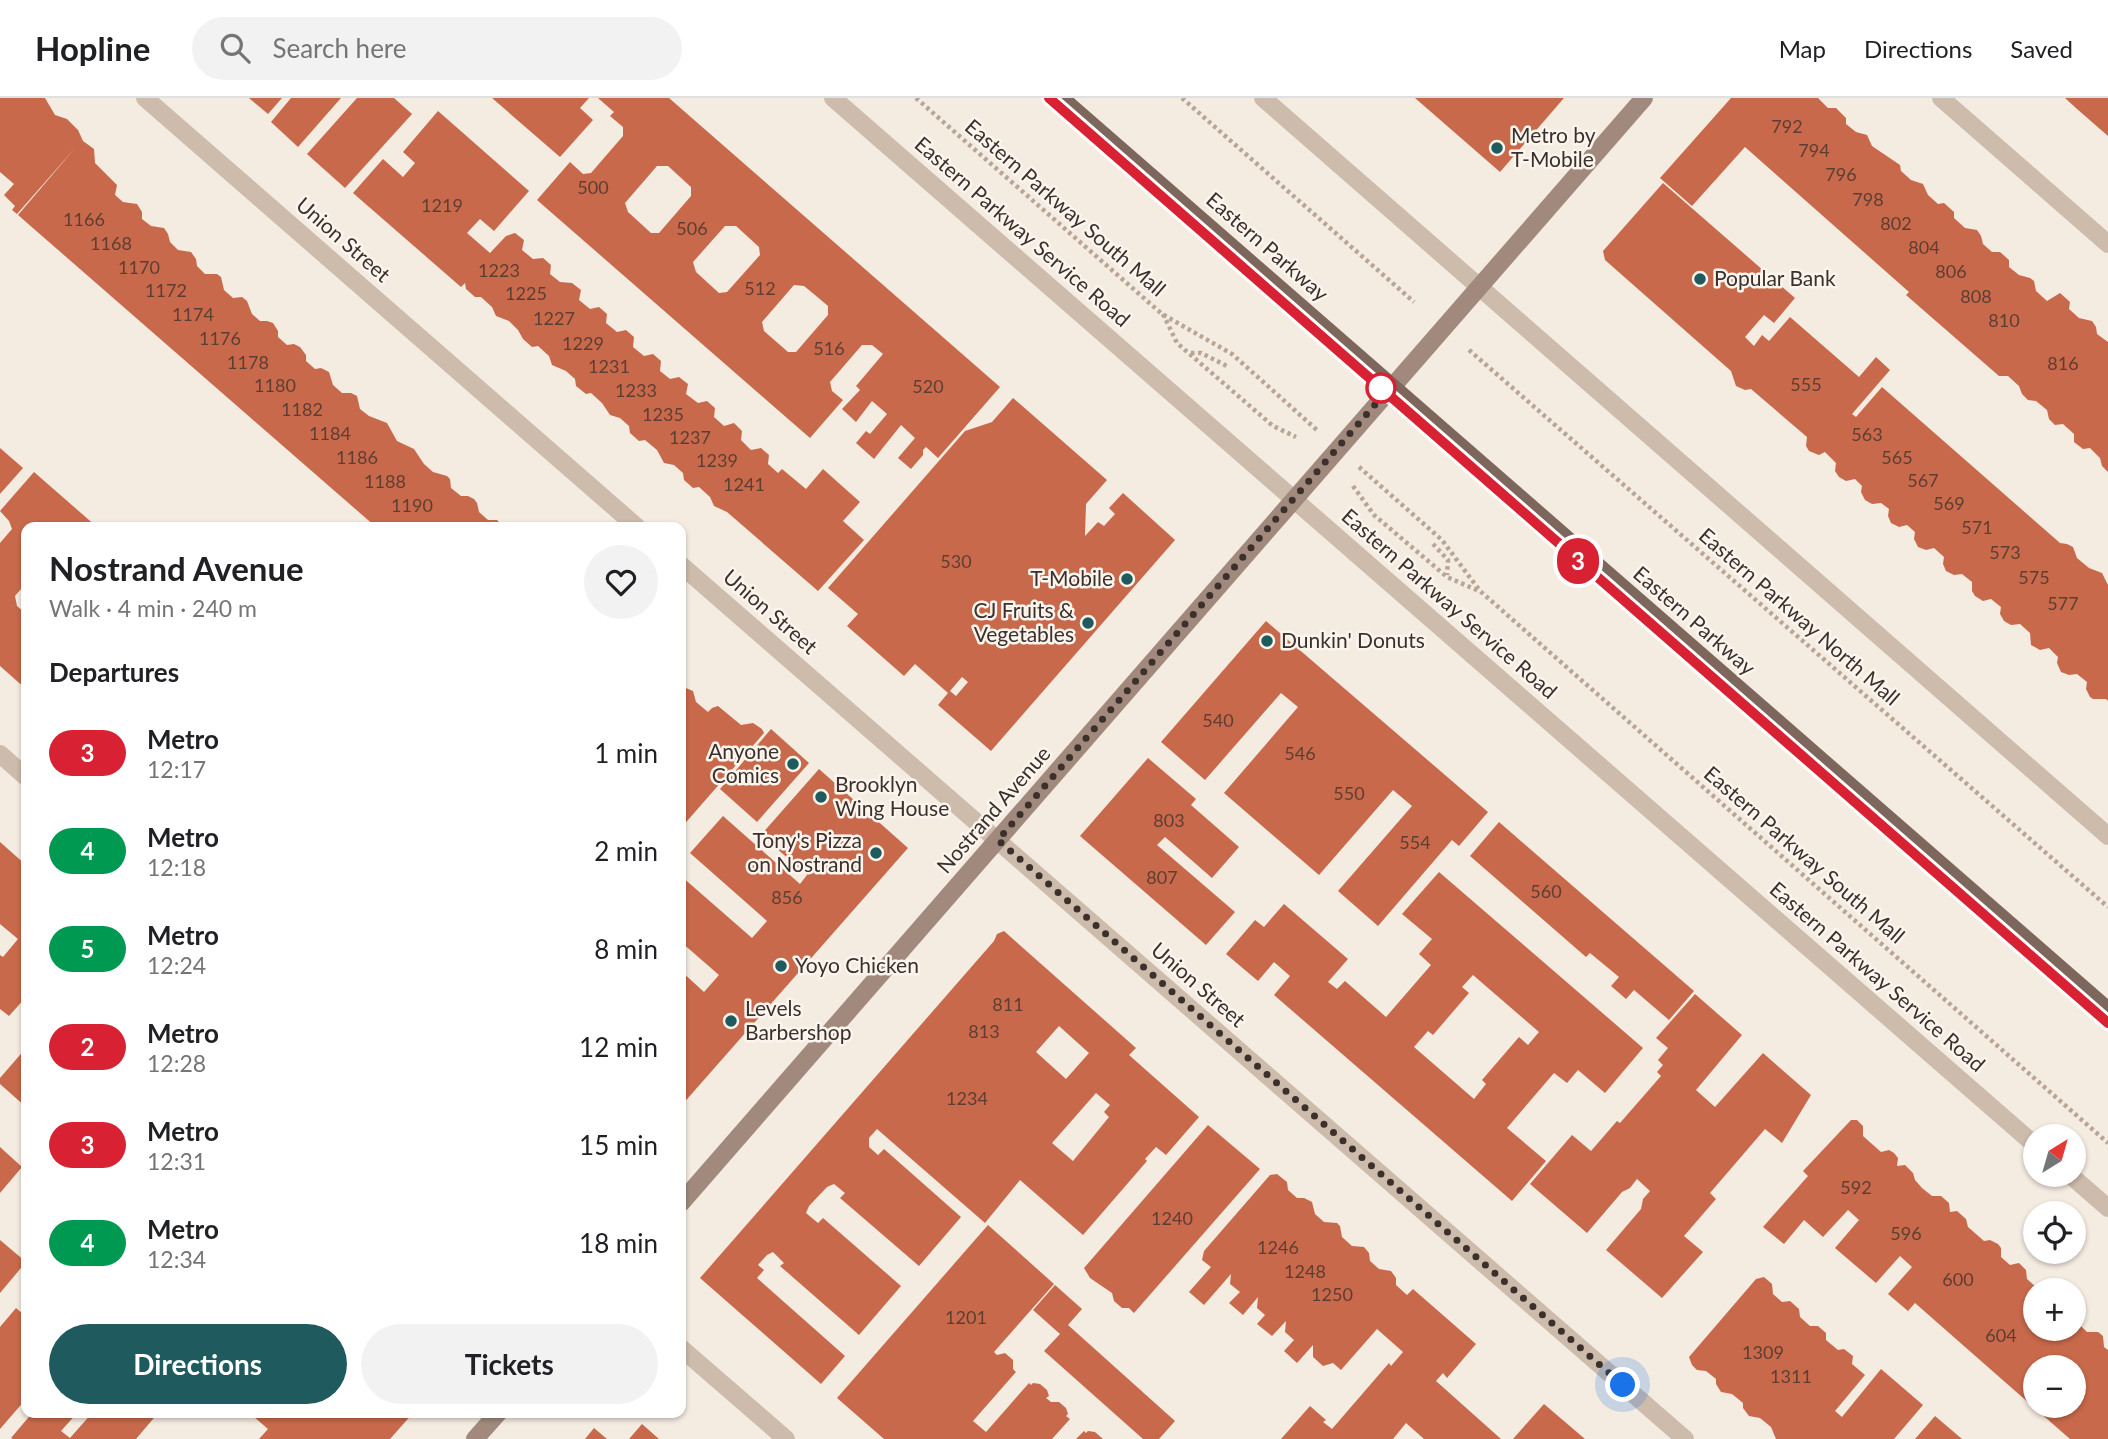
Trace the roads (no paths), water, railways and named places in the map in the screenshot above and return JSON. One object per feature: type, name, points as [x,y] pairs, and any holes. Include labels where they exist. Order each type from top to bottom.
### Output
[{"type":"main road","name":"Eastern Parkway","points":[[1060,98],[2108,1011]]},
{"type":"main road","name":"Nostrand Avenue","points":[[686,1197],[1644,98]]},
{"type":"main road","points":[[475,1439],[494,1418]]},
{"type":"street","name":"Union Street","points":[[145,98],[631,522]]},
{"type":"street","name":"Eastern Parkway Service Road","points":[[833,98],[2023,1135]]},
{"type":"street","points":[[1263,98],[2108,836]]},
{"type":"street","points":[[1941,98],[2108,244]]},
{"type":"street","name":"Union Street","points":[[686,569],[1685,1439]]},
{"type":"street","points":[[0,754],[21,772]]},
{"type":"street","points":[[2084,1187],[2108,1208]]},
{"type":"street","points":[[686,1352],[786,1439]]},
{"type":"metro line","name":"3","points":[[1049,98],[2108,1023]]},
{"type":"place","name":"Metro by T-Mobile","points":[[1497,148]]},
{"type":"place","name":"Popular Bank","points":[[1700,279]]},
{"type":"place","name":"T-Mobile","points":[[1127,579]]},
{"type":"place","name":"CJ Fruits & Vegetables","points":[[1088,623]]},
{"type":"place","name":"Dunkin' Donuts","points":[[1267,641]]},
{"type":"place","name":"Anyone Comics","points":[[793,764]]},
{"type":"place","name":"Brooklyn Wing House","points":[[821,797]]},
{"type":"place","name":"Tony's Pizza on Nostrand","points":[[876,853]]},
{"type":"place","name":"Yoyo Chicken","points":[[781,966]]},
{"type":"place","name":"Levels Barbershop","points":[[731,1021]]}]
